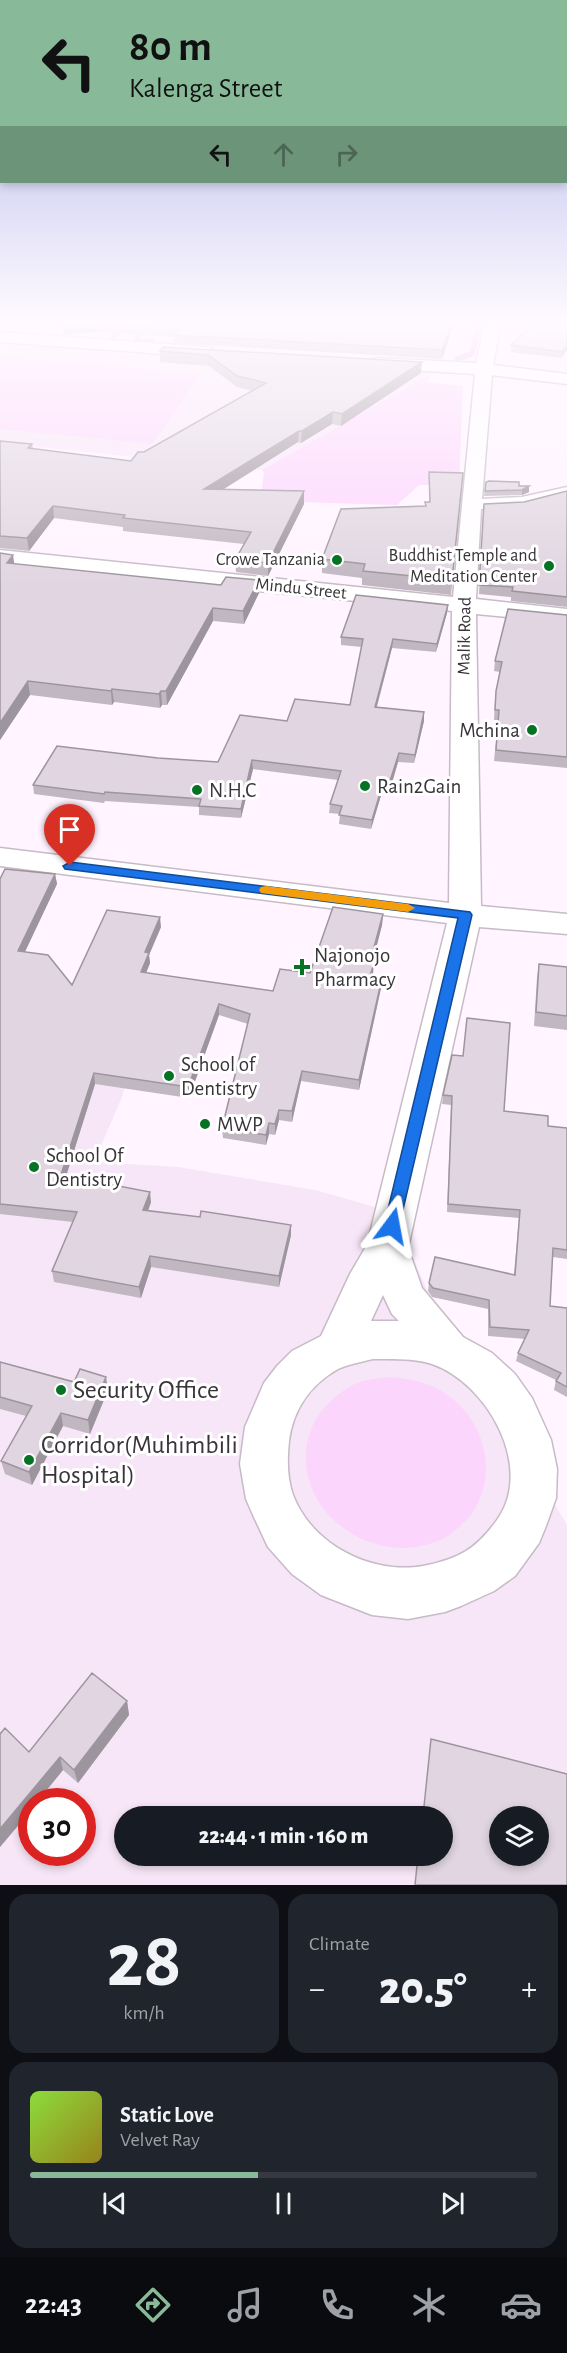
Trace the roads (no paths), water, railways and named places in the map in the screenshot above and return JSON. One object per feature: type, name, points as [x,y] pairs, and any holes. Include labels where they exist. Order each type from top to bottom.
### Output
[{"type":"street","name":"Malik Road","points":[[387,1248],[465,915],[464,607],[481,410]]},
{"type":"street","points":[[471,505],[522,503],[567,493]]},
{"type":"street","name":"Mindu Street","points":[[0,556],[464,607],[567,616]]},
{"type":"street","points":[[0,857],[465,915],[567,924]]},
{"type":"street","points":[[337,1349],[365,1287],[387,1248]]},
{"type":"street","points":[[387,1248],[397,1281],[407,1301],[447,1350]]},
{"type":"street","points":[[373,1340],[410,1340],[447,1350],[473,1364],[497,1384],[515,1408],[528,1435],[533,1463],[532,1492],[525,1520],[503,1554],[469,1579],[429,1592],[385,1593],[342,1580],[306,1556],[279,1522],[264,1485],[262,1446],[273,1410],[284,1390],[299,1374],[317,1359],[337,1349],[373,1340]]},
{"type":"place","name":"Crowe Tanzania","points":[[337,560]]},
{"type":"place","name":"Buddhist Temple and Meditation Center","points":[[549,566]]},
{"type":"place","name":"Mchina","points":[[532,730]]},
{"type":"place","name":"Rain2Gain","points":[[365,786]]},
{"type":"place","name":"N.H.C","points":[[197,790]]},
{"type":"place","name":"Najonojo Pharmacy","points":[[302,967]]},
{"type":"place","name":"School of Dentistry","points":[[169,1076]]},
{"type":"place","name":"MWP","points":[[205,1124]]},
{"type":"place","name":"School Of Dentistry","points":[[34,1167]]},
{"type":"place","name":"Security Office","points":[[61,1390]]},
{"type":"place","name":"Corridor(Muhimbili Hospital)","points":[[29,1460]]}]
